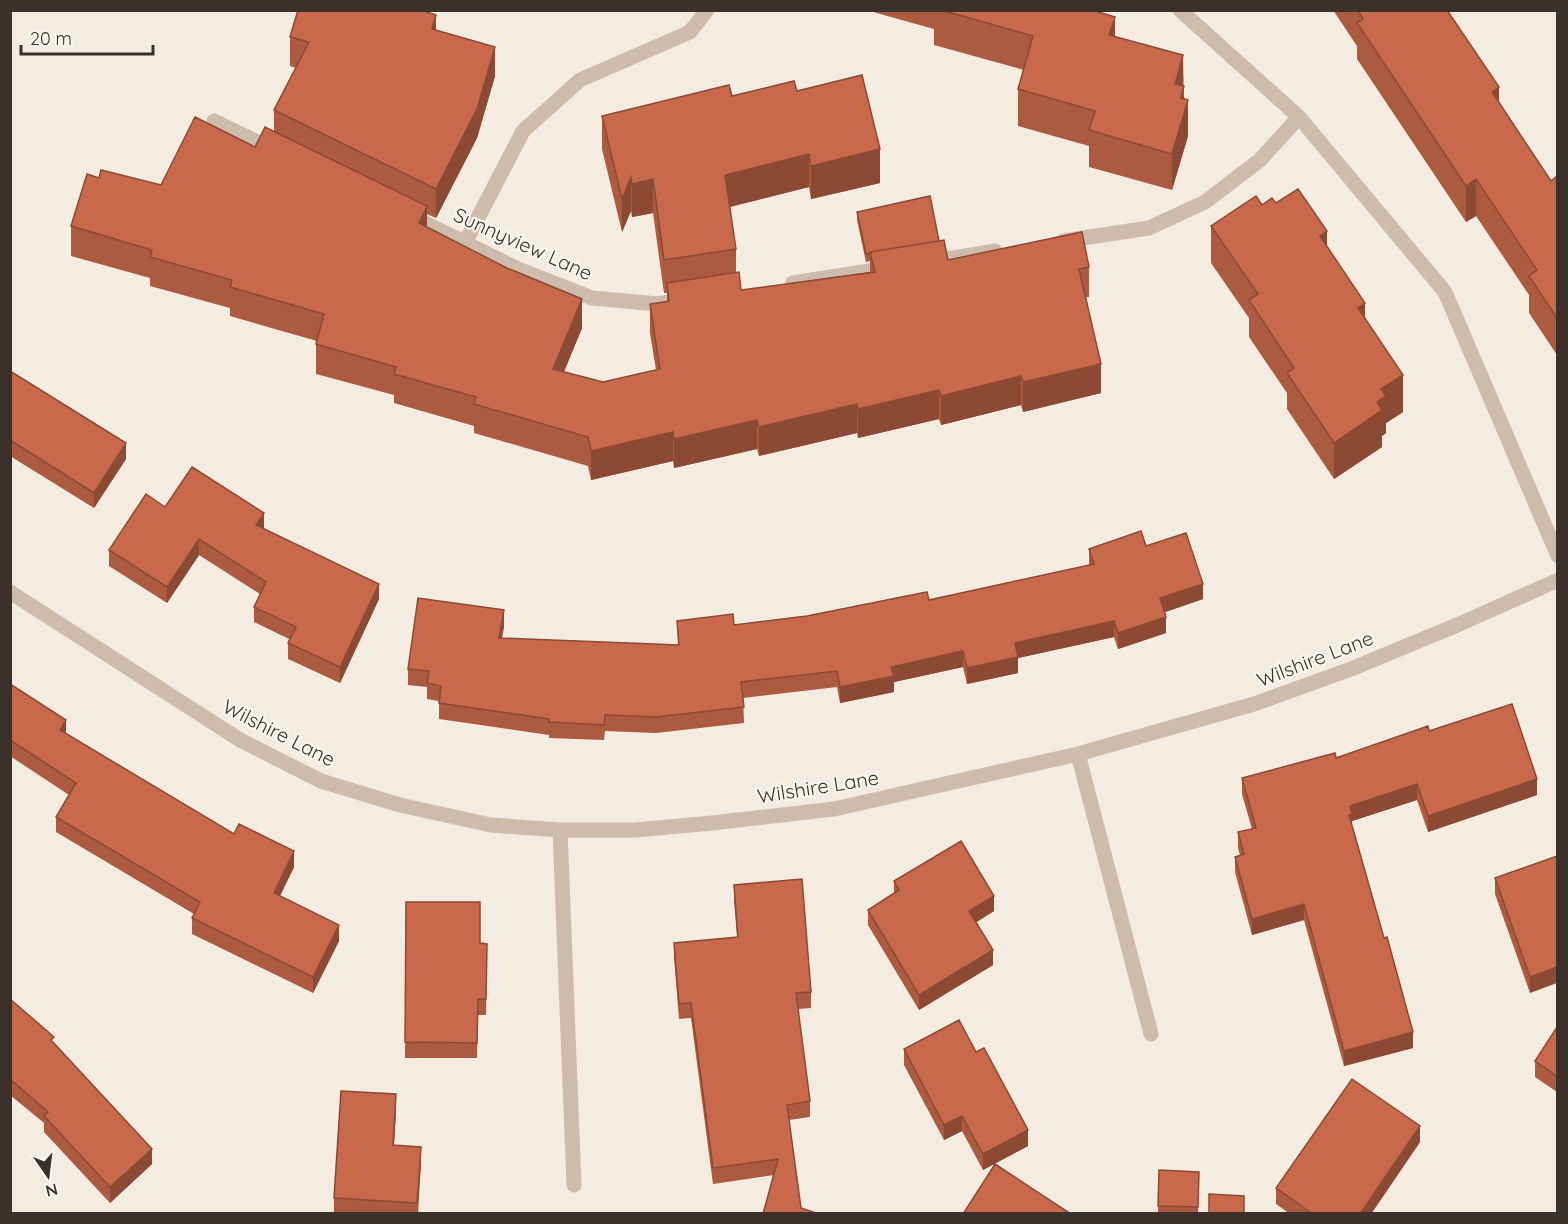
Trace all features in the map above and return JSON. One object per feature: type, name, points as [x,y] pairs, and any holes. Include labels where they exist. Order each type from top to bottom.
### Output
[{"type":"street","points":[[465,243],[523,131],[580,80],[690,32],[707,10]]},
{"type":"street","points":[[1180,10],[1299,117],[1445,292],[1557,556]]},
{"type":"street","points":[[1051,242],[1149,228],[1205,202],[1260,160],[1299,117]]},
{"type":"street","points":[[214,121],[288,156]]},
{"type":"street","name":"Sunnyview Lane","points":[[403,213],[518,269],[592,298],[658,303],[693,298]]},
{"type":"street","points":[[775,286],[1006,249]]},
{"type":"street","name":"Wilshire Lane","points":[[10,592],[240,740],[321,781],[399,805],[491,825],[560,830],[636,830],[834,809],[1078,754],[1254,704],[1351,669],[1557,580]]},
{"type":"street","points":[[1078,754],[1151,1034]]},
{"type":"street","points":[[560,830],[574,1185]]},
{"type":"building","points":[[298,10],[421,10],[436,15],[432,29],[495,47],[477,109],[436,189],[274,110],[309,42],[290,37]]},
{"type":"building","points":[[941,10],[1092,10],[1115,17],[1109,35],[1183,55],[1175,84],[1184,86],[1181,98],[1188,100],[1172,154],[1089,130],[1095,111],[1018,89],[1033,36]]},
{"type":"building","points":[[1358,10],[1447,10],[1499,87],[1492,92],[1551,181],[1557,176],[1557,318],[1529,276],[1537,270],[1476,179],[1466,186],[1357,23],[1363,19]]},
{"type":"building","points":[[862,75],[880,149],[811,166],[809,154],[725,175],[736,249],[664,260],[653,179],[632,184],[631,177],[622,199],[602,116],[729,85],[732,96],[794,81],[797,91]]},
{"type":"building","points":[[195,117],[255,147],[265,127],[427,206],[419,223],[507,268],[582,299],[553,369],[603,382],[660,369],[650,304],[669,301],[667,283],[739,272],[741,290],[875,272],[870,252],[944,240],[948,260],[1082,232],[1089,267],[1079,269],[1101,364],[1023,382],[1021,376],[941,396],[939,390],[858,409],[857,404],[759,427],[757,420],[674,439],[673,432],[591,451],[588,437],[474,404],[476,397],[394,374],[396,367],[316,344],[324,314],[230,287],[232,280],[150,257],[152,250],[71,226],[87,174],[99,178],[101,170],[161,185]]},
{"type":"building","points":[[1298,189],[1327,231],[1320,236],[1365,303],[1358,308],[1403,375],[1381,389],[1386,396],[1377,402],[1382,410],[1334,443],[1287,373],[1294,368],[1249,300],[1258,294],[1211,226],[1256,196],[1262,205],[1272,198],[1276,203]]},
{"type":"building","points":[[930,196],[939,241],[866,254],[857,212]]},
{"type":"building","points":[[10,371],[126,443],[94,493],[10,440]]},
{"type":"building","points":[[192,467],[264,513],[256,525],[379,584],[340,667],[288,643],[296,627],[254,607],[266,582],[199,539],[167,587],[109,550],[146,494],[165,507]]},
{"type":"building","points":[[1141,531],[1146,546],[1186,533],[1203,584],[1160,598],[1166,617],[1118,633],[1114,621],[1015,643],[1018,657],[967,668],[963,651],[891,667],[894,676],[840,687],[837,671],[741,682],[744,707],[656,717],[605,715],[604,725],[549,722],[549,719],[439,703],[441,686],[427,683],[429,671],[408,669],[418,598],[504,610],[499,638],[679,645],[677,621],[733,614],[734,625],[807,616],[927,592],[929,600],[1094,564],[1089,549]]},
{"type":"building","points":[[10,684],[66,720],[60,730],[234,834],[239,824],[294,851],[274,893],[339,925],[313,977],[192,918],[200,902],[56,817],[76,783],[10,740]]},
{"type":"building","points":[[1512,704],[1537,779],[1428,816],[1417,784],[1350,806],[1352,814],[1349,815],[1384,938],[1387,937],[1413,1032],[1344,1051],[1304,904],[1252,919],[1235,857],[1244,854],[1238,832],[1256,828],[1242,778],[1335,753],[1336,758],[1428,726],[1429,731]]},
{"type":"building","points":[[961,841],[994,896],[969,911],[993,950],[919,995],[868,910],[899,890],[894,881]]},
{"type":"building","points":[[1557,856],[1557,967],[1530,977],[1495,878]]},
{"type":"building","points":[[802,879],[811,992],[796,993],[810,1101],[787,1105],[801,1208],[819,1214],[763,1214],[778,1159],[713,1168],[691,1003],[679,1004],[674,943],[738,937],[734,885]]},
{"type":"building","points":[[406,902],[480,902],[480,943],[487,944],[486,999],[478,999],[477,1043],[405,1042]]},
{"type":"building","points":[[10,999],[54,1037],[51,1040],[152,1149],[110,1187],[44,1116],[48,1112],[10,1079]]},
{"type":"building","points":[[959,1020],[976,1052],[984,1048],[1028,1130],[983,1154],[962,1116],[944,1125],[904,1049]]},
{"type":"building","points":[[1557,1027],[1557,1076],[1535,1061]]},
{"type":"building","points":[[1352,1079],[1420,1126],[1360,1214],[1313,1214],[1276,1188]]},
{"type":"building","points":[[341,1091],[396,1094],[393,1145],[421,1147],[417,1203],[334,1198]]},
{"type":"building","points":[[995,1164],[1071,1214],[963,1214]]},
{"type":"building","points":[[1159,1170],[1199,1172],[1198,1207],[1158,1206]]},
{"type":"building","points":[[1209,1194],[1244,1196],[1244,1214],[1209,1214]]}]
